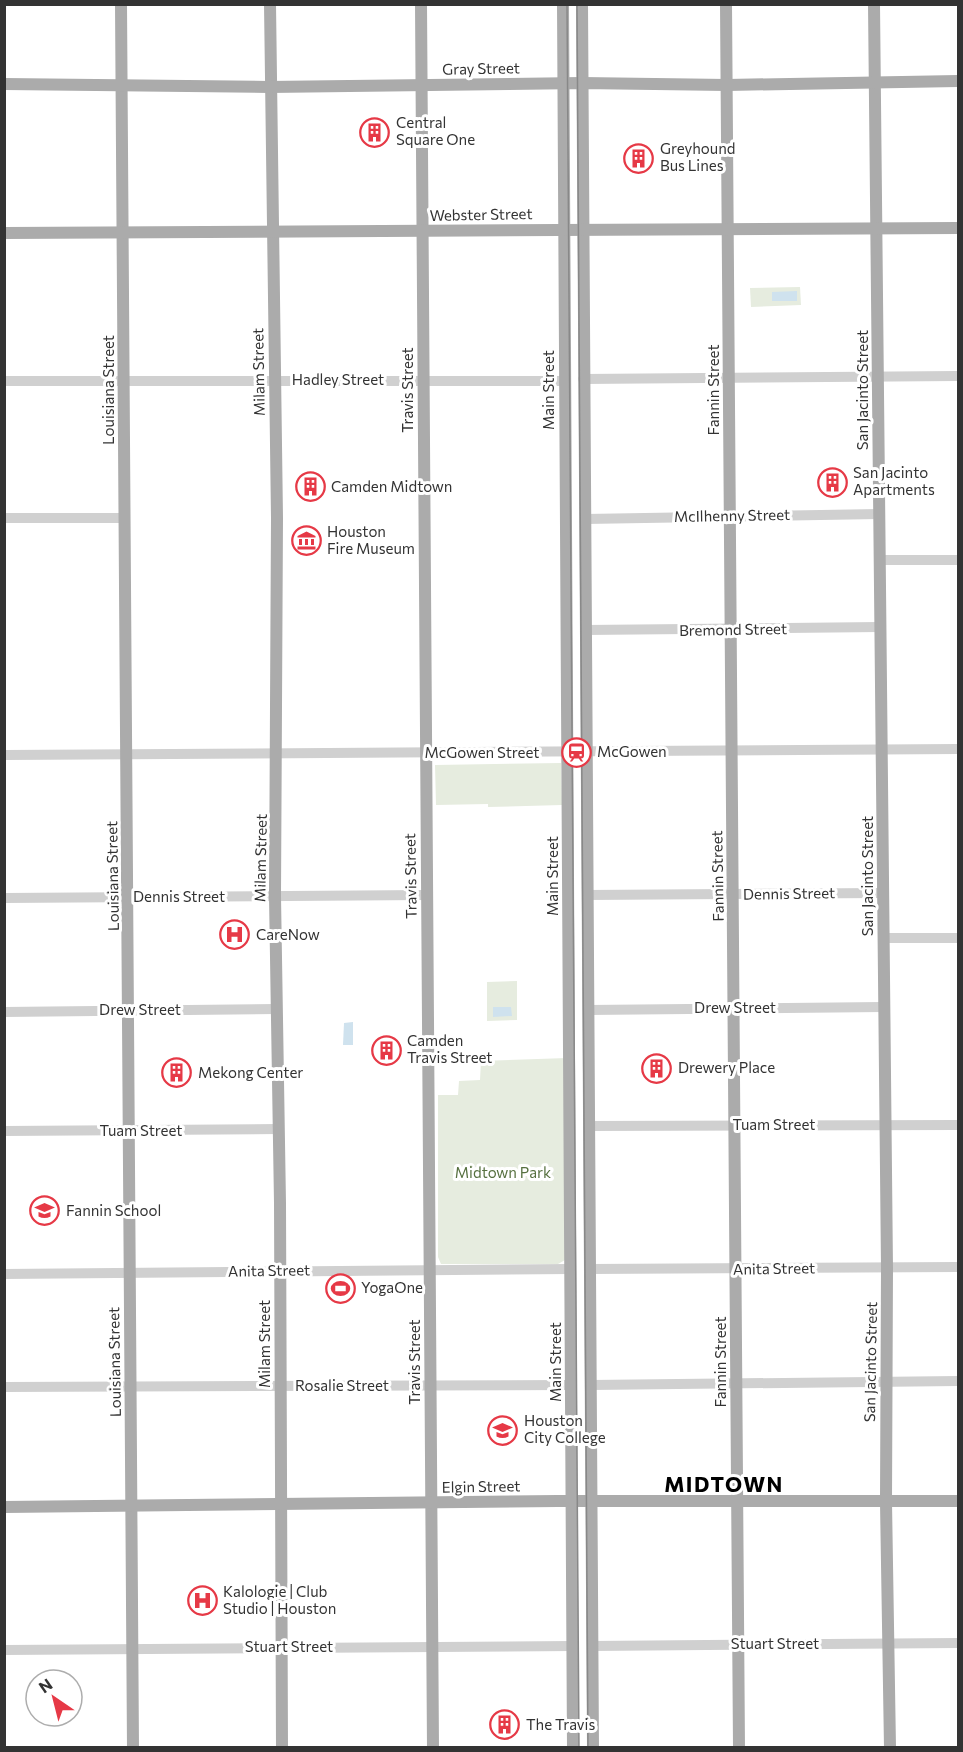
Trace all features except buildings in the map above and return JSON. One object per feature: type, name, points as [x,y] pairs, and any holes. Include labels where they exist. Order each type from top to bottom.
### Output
[{"type":"main road","name":"Louisiana Street","points":[[121,4],[129,897],[130,1506],[133,1748]]},
{"type":"main road","name":"Milam Street","points":[[270,4],[282,1748]]},
{"type":"main road","name":"Travis Street","points":[[421,4],[433,1748]]},
{"type":"main road","name":"Main Street","points":[[563,4],[563,381],[573,1748]]},
{"type":"main road","points":[[582,4],[593,1748]]},
{"type":"main road","name":"Fannin Street","points":[[726,4],[739,1748]]},
{"type":"main road","name":"San Jacinto Street","points":[[874,4],[890,1748]]},
{"type":"main road","name":"Gray Street","points":[[4,84],[269,87],[564,83],[727,85],[958,81]]},
{"type":"main road","name":"Webster Street","points":[[4,233],[958,228]]},
{"type":"main road","name":"Elgin Street","points":[[4,1507],[572,1501],[958,1501]]},
{"type":"street","points":[[583,379],[958,376]]},
{"type":"street","name":"Hadley Street","points":[[4,381],[274,379],[563,381]]},
{"type":"street","name":"McIlhenny Street","points":[[585,519],[879,514]]},
{"type":"street","points":[[4,518],[124,518]]},
{"type":"street","points":[[880,560],[958,560]]},
{"type":"street","name":"Bremond Street","points":[[585,630],[880,627]]},
{"type":"street","name":"McGowen Street","points":[[4,755],[958,749]]},
{"type":"street","name":"Dennis Street","points":[[587,895],[883,893]]},
{"type":"street","name":"Dennis Street","points":[[4,898],[426,895]]},
{"type":"street","points":[[883,938],[958,938]]},
{"type":"street","name":"Drew Street","points":[[588,1010],[883,1007]]},
{"type":"street","name":"Drew Street","points":[[4,1012],[276,1009]]},
{"type":"street","name":"Tuam Street","points":[[589,1126],[958,1125]]},
{"type":"street","name":"Tuam Street","points":[[4,1131],[278,1129]]},
{"type":"street","name":"Anita Street","points":[[590,1269],[958,1268]]},
{"type":"street","name":"Anita Street","points":[[4,1274],[570,1269]]},
{"type":"street","points":[[591,1385],[958,1381]]},
{"type":"street","name":"Rosalie Street","points":[[4,1387],[571,1385]]},
{"type":"street","name":"Stuart Street","points":[[592,1646],[958,1643]]},
{"type":"street","name":"Stuart Street","points":[[4,1650],[573,1646]]},
{"type":"green space","points":[[800,287],[801,305],[751,307],[750,288]]},
{"type":"green space","points":[[561,763],[562,805],[488,807],[488,804],[436,805],[435,765]]},
{"type":"green space","points":[[517,981],[517,1020],[487,1021],[487,982]]},
{"type":"green space","name":"Midtown Park","points":[[567,1058],[565,1260],[558,1264],[441,1264],[438,1257],[438,1095],[458,1095],[459,1081],[480,1080],[481,1061]]},
{"type":"water","points":[[797,291],[797,301],[772,301],[772,292]]},
{"type":"water","points":[[493,1007],[511,1007],[512,1016],[493,1017]]},
{"type":"water","points":[[353,1022],[353,1045],[343,1045],[344,1023]]},
{"type":"tram line","points":[[567,4],[579,1748]]},
{"type":"tram line","points":[[577,4],[588,1748]]},
{"type":"place","name":"Central Square One","points":[[375,132]]},
{"type":"place","name":"Greyhound Bus Lines","points":[[639,158]]},
{"type":"place","name":"San Jacinto Apartments","points":[[832,482]]},
{"type":"place","name":"Camden Midtown","points":[[310,487]]},
{"type":"place","name":"Houston Fire Museum","points":[[306,541]]},
{"type":"place","name":"McGowen","points":[[576,752]]},
{"type":"place","name":"CareNow","points":[[235,935]]},
{"type":"place","name":"Camden Travis Street","points":[[386,1050]]},
{"type":"place","name":"Drewery Place","points":[[657,1068]]},
{"type":"place","name":"Mekong Center","points":[[177,1073]]},
{"type":"place","name":"Fannin School","points":[[45,1211]]},
{"type":"place","name":"YogaOne","points":[[340,1288]]},
{"type":"place","name":"Houston City College","points":[[503,1430]]},
{"type":"place","name":"Kalologie | Club Studio | Houston","points":[[202,1601]]},
{"type":"place","name":"The Travis","points":[[505,1725]]},
{"type":"district","name":"MIDTOWN","points":[[724,1485]]}]
